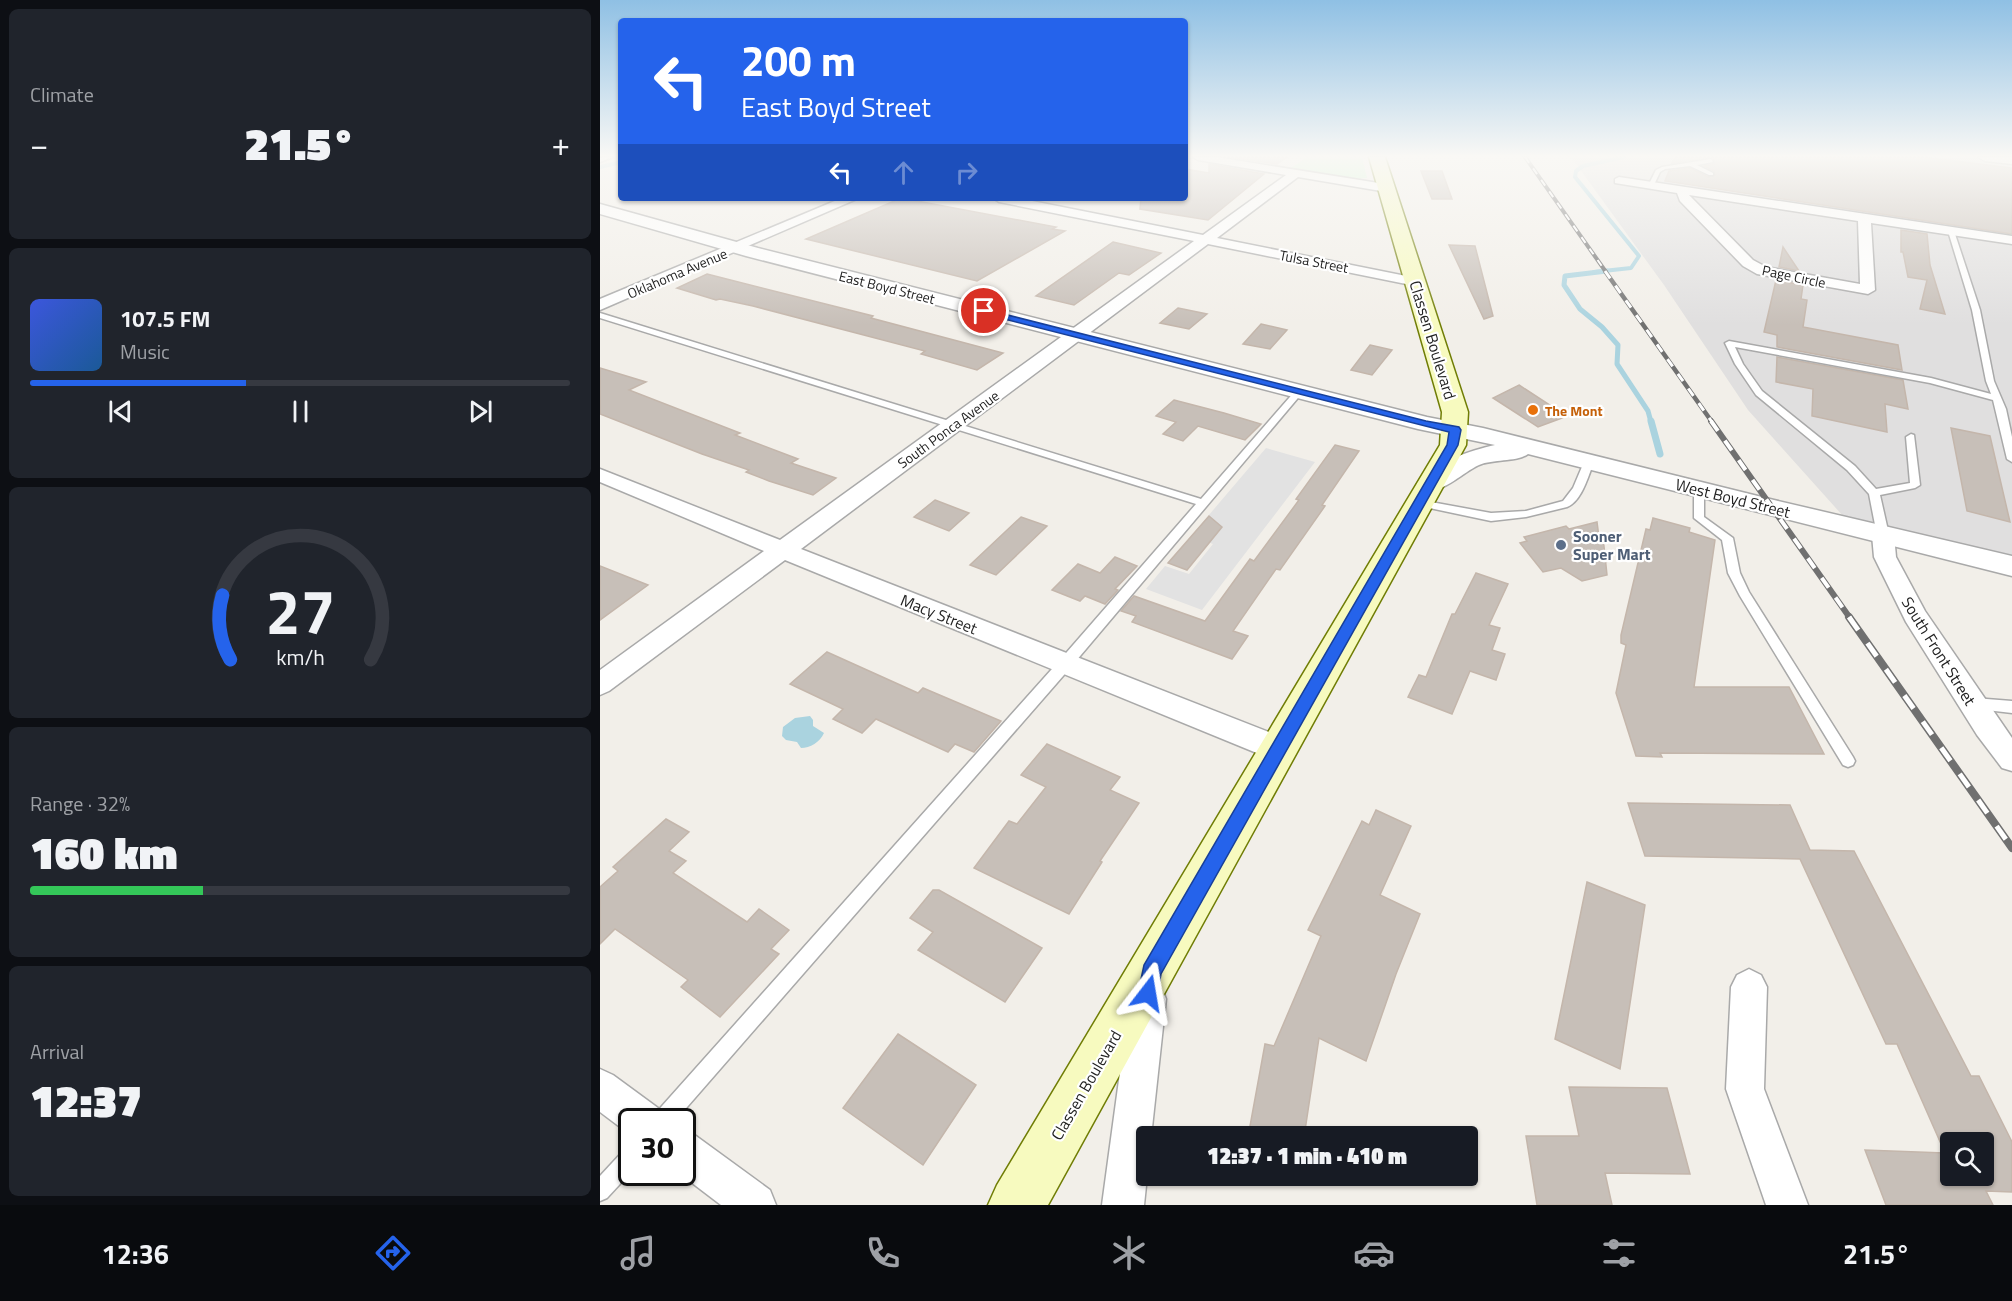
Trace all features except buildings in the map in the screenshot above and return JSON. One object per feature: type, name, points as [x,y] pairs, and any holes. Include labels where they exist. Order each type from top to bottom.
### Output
[{"type":"main road","name":"Classen Boulevard","points":[[1017,1205],[1453,445],[1455,412],[1395,213]]},
{"type":"street","name":"East Boyd Street","points":[[618,213],[736,248],[1455,430]]},
{"type":"street","name":"Oklahoma Avenue","points":[[600,305],[817,213]]},
{"type":"street","name":"Tulsa Street","points":[[1076,213],[1416,282]]},
{"type":"street","name":"South Ponca Avenue","points":[[600,684],[1241,213]]},
{"type":"street","name":"Page Circle","points":[[1699,213],[1740,255],[1762,271],[1868,290],[1864,218]]},
{"type":"street","points":[[1832,213],[1864,218],[1879,217],[2012,240]]},
{"type":"street","name":"West Boyd Street","points":[[1455,430],[2012,566]]},
{"type":"street","points":[[1425,494],[1462,463],[1487,453],[1526,451],[1555,453]]},
{"type":"street","name":"Macy Street","points":[[600,474],[783,551],[1279,749]]},
{"type":"street","name":"South Front Street","points":[[1883,535],[1885,557],[1900,588],[1971,703],[2012,759]]},
{"type":"street","points":[[1123,1205],[1151,972]]},
{"type":"street","points":[[1749,987],[1745,1089],[1787,1205]]},
{"type":"street","points":[[600,1088],[626,1108]]},
{"type":"street","points":[[696,1161],[755,1205]]},
{"type":"lane","points":[[1951,231],[1976,310],[1990,381],[1998,399],[2012,459]]},
{"type":"lane","points":[[600,315],[1204,503]]},
{"type":"lane","points":[[1883,535],[1874,493],[1851,468],[1759,393],[1739,364],[1729,343],[1931,381],[1998,399]]},
{"type":"lane","points":[[673,1108],[1065,664],[1299,392]]},
{"type":"lane","points":[[1874,493],[1915,485],[1911,438]]},
{"type":"lane","points":[[1425,494],[1491,517],[1526,514],[1567,504],[1578,489],[1589,462]]},
{"type":"lane","points":[[1699,490],[1699,518],[1727,537],[1734,573],[1744,593],[1848,761]]},
{"type":"lane","points":[[1971,703],[2012,707]]},
{"type":"lane","points":[[600,1191],[618,1171]]},
{"type":"shaded area","points":[[1612,213],[2012,213],[2012,556],[1843,516],[1748,410],[1664,285]]},
{"type":"shaded area","points":[[1266,448],[1315,462],[1202,610],[1146,589],[1165,566],[1189,574],[1213,544],[1191,536]]},
{"type":"water","points":[[810,716],[813,726],[824,733],[814,744],[801,748],[797,742],[786,740],[782,736],[783,727],[795,718]]},
{"type":"waterway","points":[[1594,272],[1631,268],[1639,256],[1604,213]]},
{"type":"waterway","points":[[1607,271],[1565,276],[1564,285],[1580,309],[1602,327],[1618,345],[1617,364],[1648,411],[1651,422]]},
{"type":"waterway","points":[[1651,421],[1660,454]]},
{"type":"railway","points":[[1565,213],[1606,272]]},
{"type":"railway","points":[[1605,271],[1712,422]]},
{"type":"railway","points":[[1711,421],[1850,618]]},
{"type":"railway","points":[[1849,617],[2012,848]]},
{"type":"place","name":"The Mont","points":[[1533,410]]},
{"type":"place","name":"Sooner Super Mart","points":[[1561,545]]},
{"type":"route","points":[[984,311],[1455,430],[1453,445],[1151,972],[1148,993]]}]
